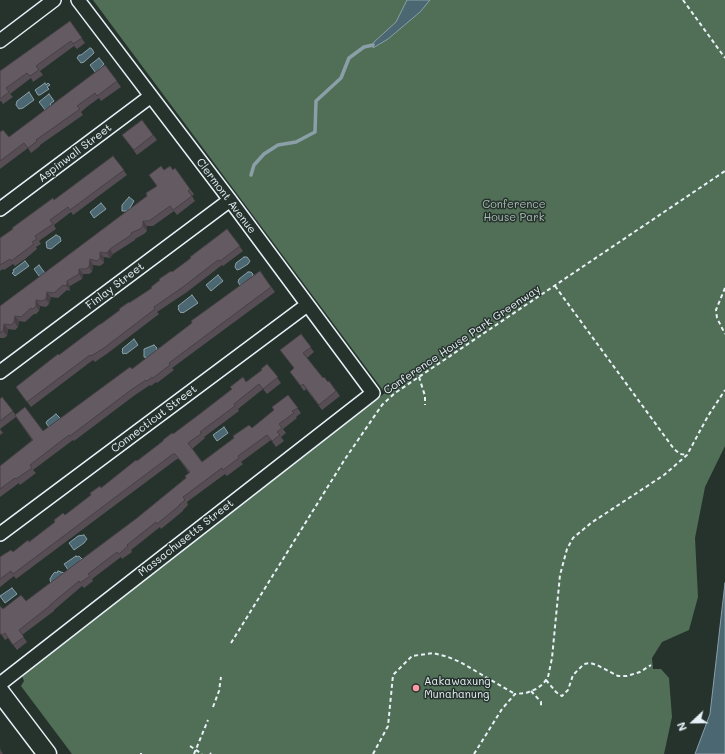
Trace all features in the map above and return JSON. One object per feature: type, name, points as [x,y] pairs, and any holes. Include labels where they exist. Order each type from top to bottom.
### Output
[{"type":"street","points":[[0,41],[54,0]]},
{"type":"street","name":"Clermont Avenue","points":[[78,0],[230,200],[373,393]]},
{"type":"street","name":"Aspinwall Street","points":[[0,209],[151,96]]},
{"type":"street","name":"Finlay Street","points":[[0,372],[230,200]]},
{"type":"street","name":"Connecticut Street","points":[[0,534],[307,304]]},
{"type":"street","name":"Massachusetts Street","points":[[0,684],[373,393]]},
{"type":"street","points":[[0,692],[47,754]]},
{"type":"path","points":[[683,0],[725,58]]},
{"type":"path","name":"Conference House Park Greenway","points":[[231,643],[345,459],[382,405],[419,377],[725,171]]},
{"type":"path","points":[[555,286],[674,449],[680,454],[687,455]]},
{"type":"path","points":[[725,288],[716,310],[717,318],[725,334]]},
{"type":"path","points":[[419,377],[425,396],[425,405]]},
{"type":"path","points":[[373,754],[388,726],[393,675],[412,656],[433,653],[448,657],[460,662],[515,694],[531,691],[540,686],[546,680],[552,658],[560,575],[567,549],[573,538],[591,523],[664,475],[687,455],[708,416],[725,390]]},
{"type":"path","points":[[546,680],[556,692],[562,696],[568,690],[573,674],[584,664],[590,663],[597,665],[618,676],[627,676],[640,672],[651,665]]},
{"type":"path","points":[[213,707],[219,691],[221,676]]},
{"type":"path","points":[[531,691],[540,702],[541,708]]},
{"type":"path","points":[[474,754],[502,709],[515,694]]},
{"type":"path","points":[[194,754],[208,720]]},
{"type":"path","points":[[190,746],[202,754]]},
{"type":"green space","name":"Conference House Park","points":[[93,0],[725,0],[725,446],[705,487],[695,538],[698,597],[689,630],[662,642],[652,658],[653,669],[661,669],[669,678],[672,717],[664,754],[72,754],[21,686],[24,681],[22,676],[26,672],[25,670],[385,393]]},
{"type":"water","points":[[407,0],[430,0],[420,12],[388,39],[373,48],[374,42],[396,22]]},
{"type":"water","points":[[90,48],[94,53],[81,63],[77,58]]},
{"type":"water","points":[[99,58],[104,64],[96,73],[90,65]]},
{"type":"water","points":[[45,83],[46,85],[48,83],[50,85],[47,87],[49,89],[38,95],[35,90]]},
{"type":"water","points":[[29,92],[34,100],[23,108],[19,109],[16,105],[17,101]]},
{"type":"water","points":[[49,94],[54,101],[50,104],[52,107],[46,111],[39,102]]},
{"type":"water","points":[[129,197],[134,201],[128,211],[122,211],[122,205]]},
{"type":"water","points":[[101,203],[106,209],[94,218],[90,212]]},
{"type":"water","points":[[56,235],[60,237],[61,241],[51,249],[47,248],[46,242]]},
{"type":"water","points":[[244,257],[247,257],[250,261],[248,264],[237,270],[235,267],[236,263]]},
{"type":"water","points":[[25,261],[29,266],[15,276],[12,273],[14,272],[13,270]]},
{"type":"water","points":[[39,265],[47,276],[42,280],[34,269]]},
{"type":"water","points":[[248,272],[253,274],[252,278],[243,285],[240,285],[238,282],[239,279]]},
{"type":"water","points":[[218,275],[223,281],[211,291],[206,285]]},
{"type":"water","points":[[192,295],[198,303],[181,313],[178,306]]},
{"type":"water","points":[[134,339],[138,345],[126,354],[123,354],[122,349]]},
{"type":"water","points":[[154,345],[157,348],[156,352],[149,358],[144,357],[144,349]]},
{"type":"water","points":[[56,414],[60,420],[49,427],[46,423],[47,421]]},
{"type":"water","points":[[224,427],[228,433],[217,441],[213,435]]},
{"type":"water","points":[[84,535],[87,539],[74,550],[69,543],[78,536]]},
{"type":"water","points":[[76,556],[79,556],[82,559],[80,560],[81,562],[69,571],[64,564]]},
{"type":"water","points":[[58,571],[64,573],[51,584],[50,579],[55,572],[57,573]]},
{"type":"water","points":[[725,583],[725,754],[695,754],[710,714]]},
{"type":"water","points":[[12,588],[17,594],[5,603],[0,596]]},
{"type":"building","points":[[70,21],[82,38],[73,44],[71,41],[36,66],[39,70],[30,76],[27,73],[6,88],[9,92],[0,99],[0,71]]},
{"type":"building","points":[[105,65],[117,81],[97,96],[95,93],[77,106],[80,109],[36,140],[37,141],[28,148],[24,143],[0,161],[0,132],[3,130],[9,137]]},
{"type":"building","points":[[142,120],[153,135],[134,150],[122,135]]},
{"type":"building","points":[[113,156],[124,170],[70,210],[68,207],[50,220],[53,224],[35,236],[37,239],[32,242],[34,244],[11,261],[10,259],[0,265],[0,238],[53,198],[54,200]]},
{"type":"building","points":[[161,166],[164,170],[170,166],[173,170],[175,168],[190,189],[188,191],[192,196],[173,210],[170,206],[149,221],[143,221],[143,226],[140,229],[131,233],[131,235],[110,249],[107,253],[100,252],[100,258],[97,261],[90,259],[89,267],[79,269],[79,274],[67,281],[67,286],[63,285],[54,293],[47,292],[46,299],[42,301],[36,300],[36,306],[33,309],[31,308],[21,317],[15,316],[14,322],[11,325],[4,324],[3,331],[0,333],[0,306],[147,196],[146,193],[157,186],[149,175]]},
{"type":"building","points":[[227,229],[240,246],[220,261],[218,260],[154,307],[155,309],[104,348],[91,356],[90,355],[27,402],[16,387],[58,354],[59,355],[120,310],[119,309],[152,288],[151,287],[160,280],[159,279],[171,271],[172,272]]},
{"type":"building","points":[[260,271],[271,287],[169,363],[170,365],[153,378],[152,377],[147,381],[146,380],[131,390],[30,465],[32,468],[0,489],[0,466],[33,440],[15,415],[25,407],[43,431],[130,367],[132,369],[192,323],[191,321]]},
{"type":"building","points":[[301,334],[311,347],[303,353],[323,378],[324,377],[328,382],[329,381],[336,391],[319,405],[303,384],[301,386],[290,372],[294,368],[280,350]]},
{"type":"building","points":[[267,364],[278,377],[263,389],[259,384],[234,404],[235,406],[200,432],[202,433],[188,443],[202,462],[234,438],[233,436],[249,425],[252,428],[274,410],[272,407],[288,395],[298,408],[292,411],[294,413],[279,424],[282,428],[277,432],[280,435],[272,441],[267,435],[238,456],[239,458],[223,470],[222,468],[183,497],[185,500],[157,524],[156,522],[127,545],[128,546],[119,554],[117,552],[88,574],[90,576],[80,583],[79,581],[19,630],[24,637],[13,645],[5,633],[2,635],[0,633],[0,606],[3,609],[21,595],[26,601],[137,518],[186,478],[185,476],[190,472],[175,454],[173,454],[13,574],[11,571],[0,579],[0,557],[11,550],[13,552],[28,540],[29,542],[55,522],[54,520],[63,513],[65,515],[91,495],[90,493],[100,486],[101,488],[172,433],[173,434],[201,413],[232,389],[230,387],[243,377],[246,382],[262,370],[261,369]]},
{"type":"building","points":[[2,397],[13,411],[0,421],[0,399]]},
{"type":"waterway","points":[[251,175],[254,165],[264,154],[278,145],[296,142],[315,132],[316,101],[341,78],[349,58],[364,47],[373,45]]},
{"type":"place","name":"Aakawaxung Munahanung","points":[[416,688]]}]
